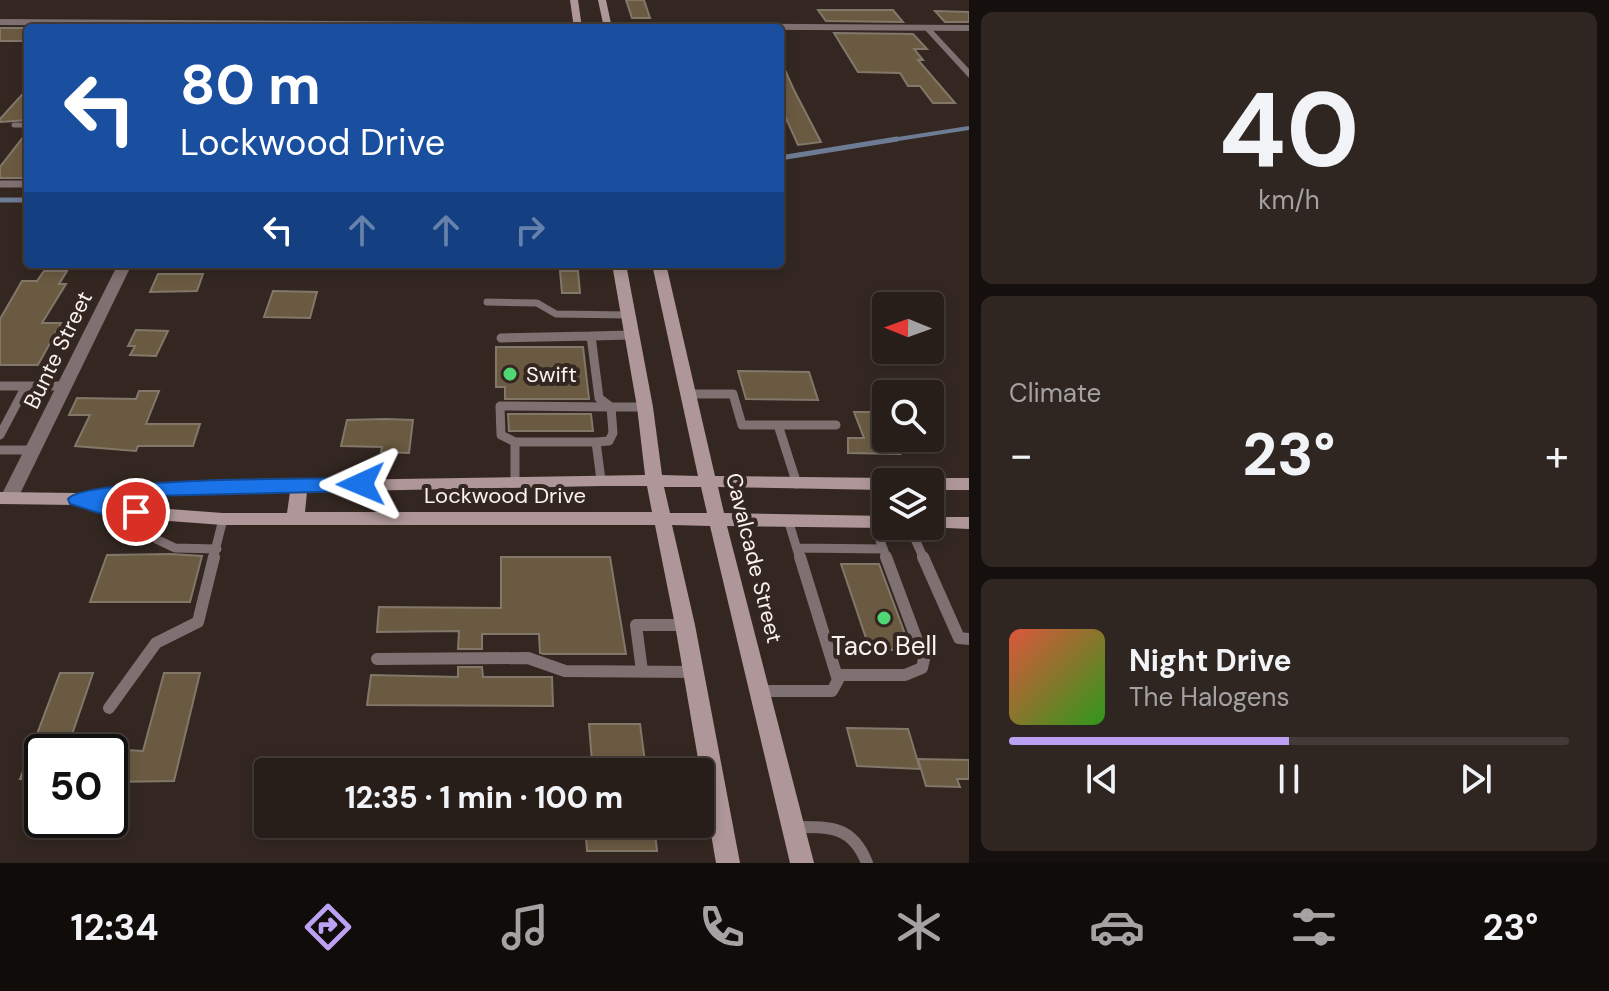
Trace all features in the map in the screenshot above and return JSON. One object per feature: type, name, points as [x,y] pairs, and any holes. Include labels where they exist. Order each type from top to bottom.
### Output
[{"type":"main road","points":[[574,0],[578,24]]},
{"type":"main road","points":[[602,0],[607,24]]},
{"type":"main road","points":[[620,268],[645,407],[654,481],[685,625],[728,863]]},
{"type":"main road","name":"Cavalcade Street","points":[[660,268],[717,521],[802,863]]},
{"type":"main road","name":"Lockwood Drive","points":[[5,498],[77,499],[147,489],[601,480],[872,484]]},
{"type":"main road","points":[[944,484],[969,484]]},
{"type":"main road","points":[[295,519],[299,486]]},
{"type":"main road","name":"Lockwood Drive","points":[[77,499],[115,511],[223,519],[872,522]]},
{"type":"main road","points":[[944,523],[969,523]]},
{"type":"street","points":[[0,22],[122,24]]},
{"type":"street","points":[[784,28],[969,28]]},
{"type":"street","points":[[928,28],[969,75]]},
{"type":"street","name":"Bunte Street","points":[[5,498],[33,450],[123,268]]},
{"type":"lane","points":[[14,125],[24,125]]},
{"type":"lane","points":[[0,184],[24,184]]},
{"type":"lane","points":[[487,302],[537,303],[556,314],[628,315]]},
{"type":"lane","points":[[501,338],[632,335]]},
{"type":"lane","points":[[591,336],[599,398],[611,407],[613,433],[609,441],[596,442],[581,436],[530,436],[515,442],[501,435],[500,406],[529,412],[578,412],[611,407],[645,407]]},
{"type":"lane","points":[[0,386],[65,386]]},
{"type":"lane","points":[[0,435],[26,386]]},
{"type":"lane","points":[[688,394],[733,394],[742,425],[836,425]]},
{"type":"lane","points":[[778,425],[797,484]]},
{"type":"lane","points":[[515,442],[515,482]]},
{"type":"lane","points":[[596,442],[601,480]]},
{"type":"lane","points":[[0,450],[33,450]]},
{"type":"lane","points":[[157,514],[156,539],[175,548],[217,549]]},
{"type":"lane","points":[[109,708],[156,643],[198,622],[223,519]]},
{"type":"lane","points":[[760,691],[832,691],[836,686],[837,675],[789,523]]},
{"type":"lane","points":[[837,675],[905,675],[922,668],[924,659],[882,540]]},
{"type":"lane","points":[[916,540],[964,638]]},
{"type":"lane","points":[[797,548],[883,549]]},
{"type":"lane","points":[[642,671],[636,625],[685,625]]},
{"type":"lane","points":[[377,659],[528,658],[565,671],[693,672]]},
{"type":"lane","points":[[793,827],[824,827],[849,834],[857,839],[867,863]]},
{"type":"building","points":[[626,0],[644,0],[650,18],[632,18]]},
{"type":"building","points":[[818,10],[893,10],[903,22],[826,21]]},
{"type":"building","points":[[935,11],[969,12],[969,22],[945,22]]},
{"type":"building","points":[[0,28],[24,28],[24,41],[0,41]]},
{"type":"building","points":[[834,33],[913,34],[927,49],[914,49],[923,60],[918,60],[955,103],[933,103],[920,86],[908,86],[900,73],[858,72]]},
{"type":"building","points":[[784,68],[821,142],[798,145],[784,114]]},
{"type":"building","points":[[24,92],[24,120],[0,122]]},
{"type":"building","points":[[24,136],[24,178],[0,178],[0,167]]},
{"type":"building","points":[[44,271],[67,271],[59,284],[66,284],[42,323],[61,323],[38,365],[0,365],[0,319],[22,281],[37,281]]},
{"type":"building","points":[[560,271],[578,271],[580,293],[562,293]]},
{"type":"building","points":[[158,274],[203,274],[197,291],[150,292]]},
{"type":"building","points":[[273,291],[317,292],[310,318],[264,317]]},
{"type":"building","points":[[136,330],[168,331],[156,356],[130,355],[135,346],[128,346]]},
{"type":"building","points":[[496,347],[583,347],[589,399],[505,399],[505,387],[496,387]]},
{"type":"building","points":[[738,371],[809,372],[818,400],[746,399]]},
{"type":"building","points":[[139,391],[159,391],[146,424],[200,424],[193,446],[138,446],[136,451],[75,446],[90,415],[69,415],[77,398],[136,399]]},
{"type":"building","points":[[854,412],[872,412],[872,452],[900,454],[848,453],[848,438],[864,438]]},
{"type":"building","points":[[508,414],[591,414],[593,431],[509,431]]},
{"type":"building","points":[[347,420],[413,420],[409,453],[381,452],[382,447],[341,446]]},
{"type":"building","points":[[107,555],[202,556],[190,602],[90,602]]},
{"type":"building","points":[[501,557],[610,557],[626,654],[544,654],[540,653],[539,634],[482,634],[482,649],[458,649],[459,631],[377,632],[379,607],[501,608]]},
{"type":"building","points":[[841,564],[879,564],[911,650],[870,650]]},
{"type":"building","points":[[458,667],[482,667],[483,677],[552,677],[553,706],[367,705],[371,675],[458,677]]},
{"type":"building","points":[[60,673],[93,673],[72,734],[37,734]]},
{"type":"building","points":[[164,673],[200,673],[174,781],[128,782],[128,750],[143,751]]},
{"type":"building","points":[[589,724],[640,724],[644,758],[592,758]]},
{"type":"building","points":[[847,728],[908,729],[920,769],[857,766]]},
{"type":"building","points":[[918,759],[969,760],[969,779],[957,779],[960,787],[926,786]]},
{"type":"building","points":[[586,838],[656,838],[657,851],[587,851]]},
{"type":"waterway","points":[[885,141],[969,128]]},
{"type":"waterway","points":[[784,157],[897,139]]},
{"type":"waterway","points":[[0,200],[24,200]]},
{"type":"place","name":"Swift","points":[[510,374]]},
{"type":"place","name":"Taco Bell","points":[[884,618]]},
{"type":"route","points":[[136,512],[115,511],[77,499],[147,489],[361,484]]}]
